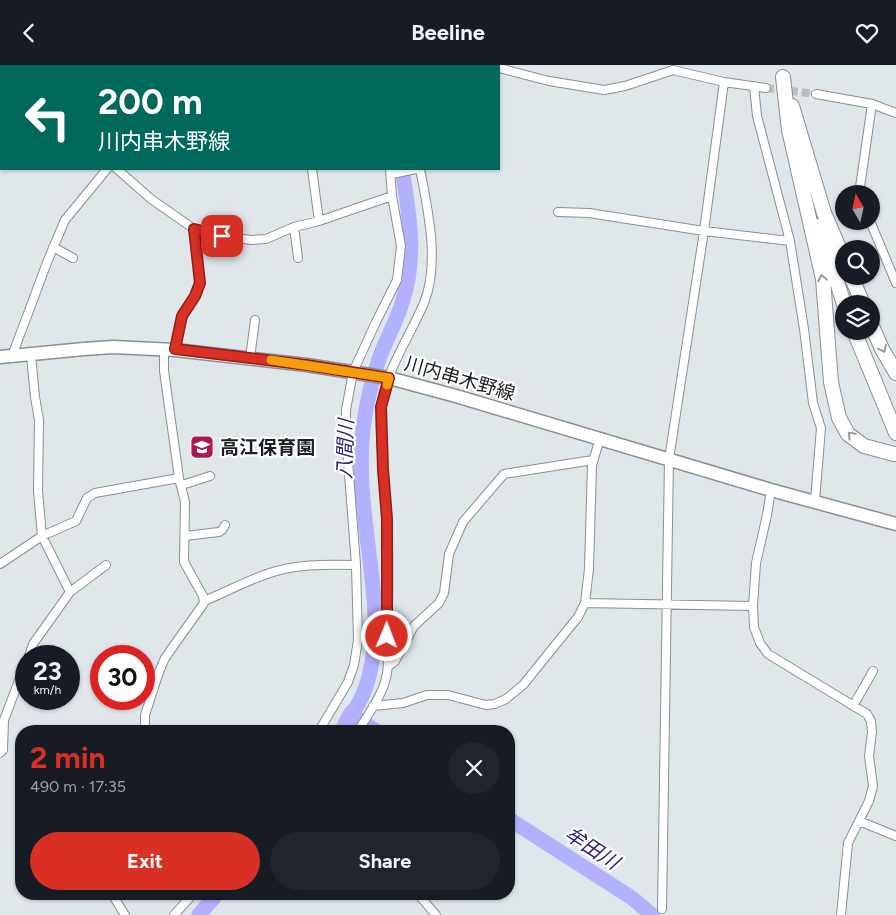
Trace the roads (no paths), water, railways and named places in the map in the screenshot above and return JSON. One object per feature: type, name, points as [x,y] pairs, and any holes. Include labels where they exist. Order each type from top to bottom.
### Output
[{"type":"highway","points":[[782,71],[824,213],[836,240]]},
{"type":"highway","points":[[782,71],[804,172],[841,295]]},
{"type":"highway","points":[[782,71],[789,130],[823,279],[831,383],[839,417],[848,434],[864,446],[894,454]]},
{"type":"highway","points":[[858,340],[896,433]]},
{"type":"highway","points":[[878,340],[896,373]]},
{"type":"main road","name":"川内串木野線","points":[[6,357],[104,348],[170,349],[250,358],[389,378],[600,438],[771,490],[896,524]]},
{"type":"street","points":[[500,68],[549,81],[604,90],[625,86],[674,67],[724,82],[766,88]]},
{"type":"street","points":[[662,909],[669,459],[704,231],[724,82]]},
{"type":"street","points":[[754,86],[757,116],[790,241],[813,403],[821,428],[815,501]]},
{"type":"street","points":[[816,94],[872,104],[896,113]]},
{"type":"street","points":[[859,185],[872,104]]},
{"type":"street","points":[[6,357],[65,220],[106,170]]},
{"type":"street","points":[[118,170],[151,199],[194,229],[222,236],[251,240],[266,239],[294,227],[319,221],[392,196]]},
{"type":"street","points":[[312,170],[319,221]]},
{"type":"street","points":[[322,725],[348,682],[354,665],[358,641],[356,565],[346,435],[346,410],[353,372],[398,280],[401,246],[392,196],[391,172],[409,170]]},
{"type":"street","points":[[362,725],[384,688],[389,666],[387,655],[387,519],[381,407],[389,378],[424,303],[430,282],[429,215],[418,170]]},
{"type":"street","points":[[558,212],[589,213],[704,231],[790,241]]},
{"type":"street","points":[[294,227],[298,258]]},
{"type":"street","points":[[145,725],[145,715],[166,658],[204,603],[203,596],[184,563],[185,502],[180,482],[164,371],[182,316],[195,296],[200,283],[194,229]]},
{"type":"street","points":[[874,230],[896,283]]},
{"type":"street","points":[[53,247],[73,258]]},
{"type":"street","points":[[250,358],[256,321]]},
{"type":"street","points":[[31,355],[39,420],[38,491],[42,536],[70,592]]},
{"type":"street","points":[[373,706],[403,703],[427,695],[448,695],[486,705],[495,704],[506,699],[524,685],[578,617],[585,603],[589,569],[593,461],[600,438]]},
{"type":"street","points":[[389,666],[394,661],[414,626],[439,603],[444,593],[449,554],[463,522],[504,474],[593,461]]},
{"type":"street","points":[[0,564],[42,536],[76,521],[87,498],[95,493],[180,482],[210,475]]},
{"type":"street","points":[[771,490],[756,563],[753,606],[754,627],[760,643],[768,654],[867,714],[871,721],[872,732],[869,756],[873,786],[869,801],[848,843],[841,915]]},
{"type":"street","points":[[185,536],[219,532],[225,525]]},
{"type":"street","points":[[204,601],[263,575],[281,570],[321,564],[356,565]]},
{"type":"street","points":[[33,645],[70,592],[106,565]]},
{"type":"street","points":[[585,603],[753,606]]},
{"type":"street","points":[[853,706],[873,671]]},
{"type":"street","points":[[0,753],[3,750],[4,720],[15,691]]},
{"type":"street","points":[[859,821],[892,831],[896,836]]},
{"type":"street","points":[[116,900],[125,915]]},
{"type":"street","points":[[174,915],[188,900]]},
{"type":"street","points":[[423,900],[436,915]]},
{"type":"waterway","name":"八間川","points":[[345,725],[364,692],[369,676],[375,641],[373,587],[361,462],[363,429],[369,394],[382,352],[401,308],[410,267],[409,218],[402,170]]},
{"type":"waterway","name":"牟田川","points":[[351,714],[367,725]]},
{"type":"waterway","name":"牟田川","points":[[515,823],[632,898],[652,915]]},
{"type":"waterway","name":"八間川","points":[[199,915],[212,900]]},
{"type":"tunnel","points":[[766,88],[816,94]]},
{"type":"place","name":"高江保育園","points":[[202,447]]}]
